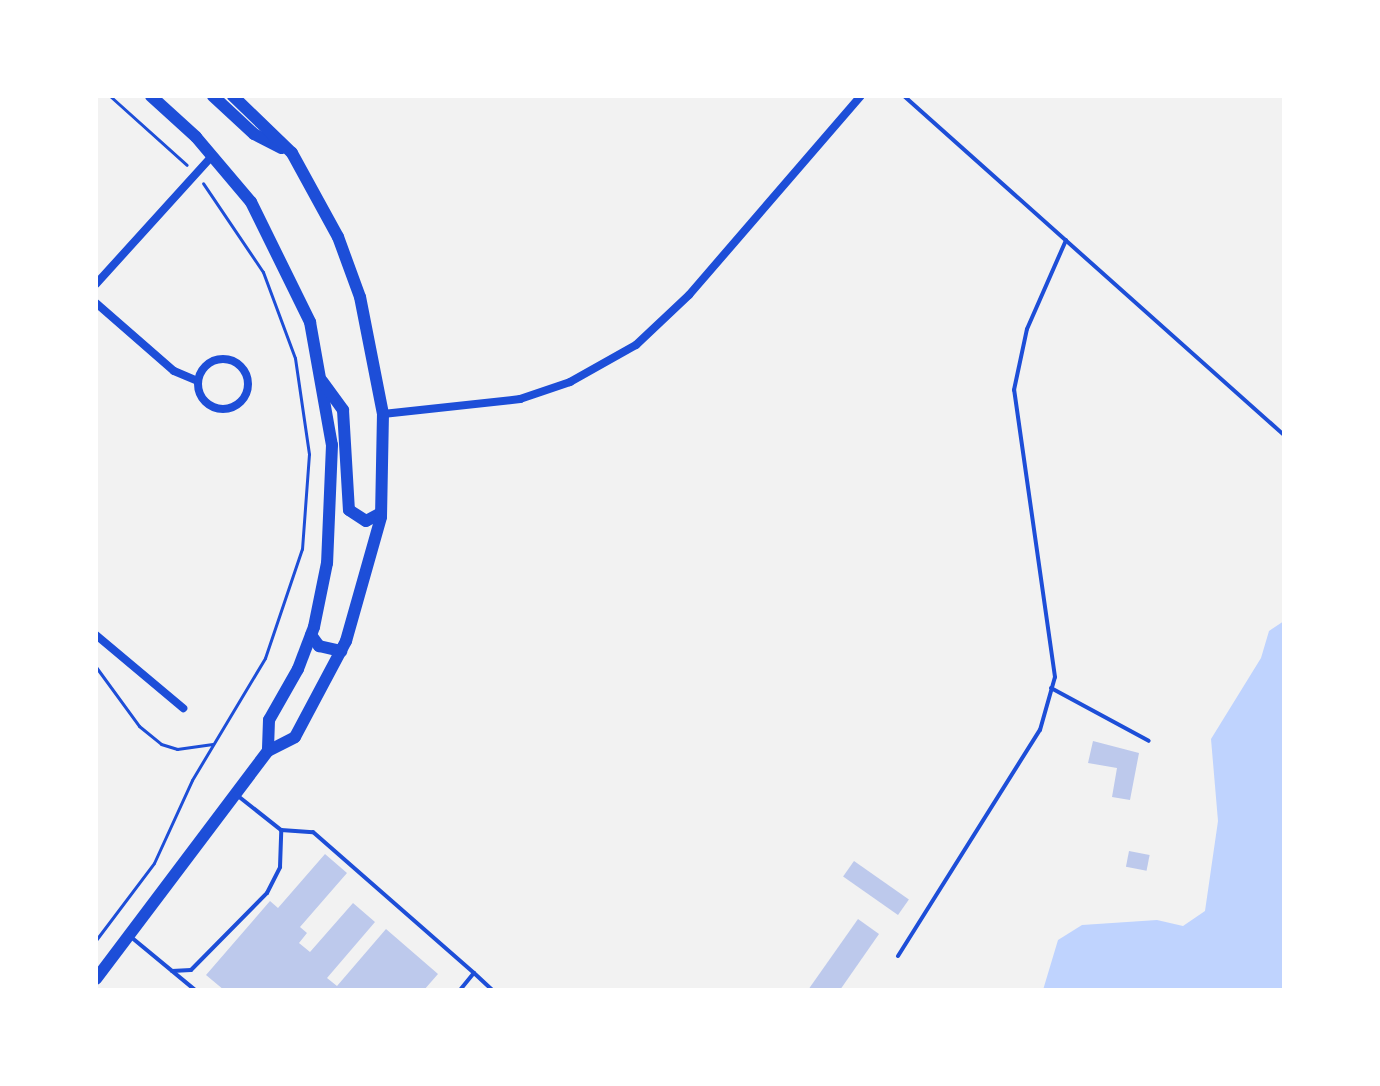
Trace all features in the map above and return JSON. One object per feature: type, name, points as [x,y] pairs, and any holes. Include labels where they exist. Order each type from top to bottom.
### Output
[{"type":"main road","points":[[151,96],[212,156],[251,202],[310,322],[332,445],[327,563],[311,635],[269,720],[268,751]]},
{"type":"main road","points":[[213,96],[254,134],[292,153]]},
{"type":"main road","points":[[96,979],[268,751],[295,737],[341,651],[362,598],[381,513],[383,414],[360,297],[338,237],[292,153],[233,96]]},
{"type":"main road","points":[[320,378],[343,410],[349,510],[366,521],[381,513]]},
{"type":"main road","points":[[311,635],[319,646],[341,651]]},
{"type":"street","points":[[383,414],[520,399],[570,382],[636,345],[689,295],[861,96]]},
{"type":"street","points":[[96,284],[212,156]]},
{"type":"street","points":[[96,303],[174,371],[198,381]]},
{"type":"street","points":[[227,359],[242,367],[247,391],[237,404],[221,409],[201,396],[198,381],[205,366],[227,359]]},
{"type":"street","points":[[96,635],[183,708]]},
{"type":"lane","points":[[904,96],[1284,435]]},
{"type":"lane","points":[[898,956],[951,864],[1004,793],[1040,730],[1051,688],[1049,610],[1014,390],[1027,329],[1066,240]]},
{"type":"lane","points":[[1051,688],[1149,741]]},
{"type":"lane","points":[[236,795],[281,830],[313,832],[492,990]]},
{"type":"lane","points":[[172,971],[191,970],[267,893],[280,867],[281,830]]},
{"type":"lane","points":[[129,935],[195,990]]},
{"type":"lane","points":[[460,990],[474,973]]},
{"type":"path","points":[[96,940],[154,863],[213,744],[265,658],[294,582],[309,454],[295,358],[276,301],[250,249],[196,174],[110,96]]},
{"type":"path","points":[[96,667],[139,726],[161,744],[177,749],[213,744]]},
{"type":"water","points":[[1284,621],[1284,990],[1043,990],[1058,940],[1082,925],[1157,920],[1183,926],[1205,911],[1218,821],[1211,739],[1261,658],[1269,631]]},
{"type":"building","points":[[1093,741],[1139,753],[1130,800],[1112,797],[1117,768],[1088,763]]},
{"type":"building","points":[[1129,851],[1150,855],[1147,871],[1126,867]]},
{"type":"building","points":[[325,854],[347,873],[300,927],[307,933],[299,943],[310,952],[353,903],[375,922],[327,978],[337,986],[386,929],[438,974],[424,990],[224,990],[206,975],[270,901],[278,908]]},
{"type":"building","points":[[854,861],[909,899],[898,915],[843,877]]},
{"type":"building","points":[[858,919],[879,934],[840,990],[808,990]]}]
